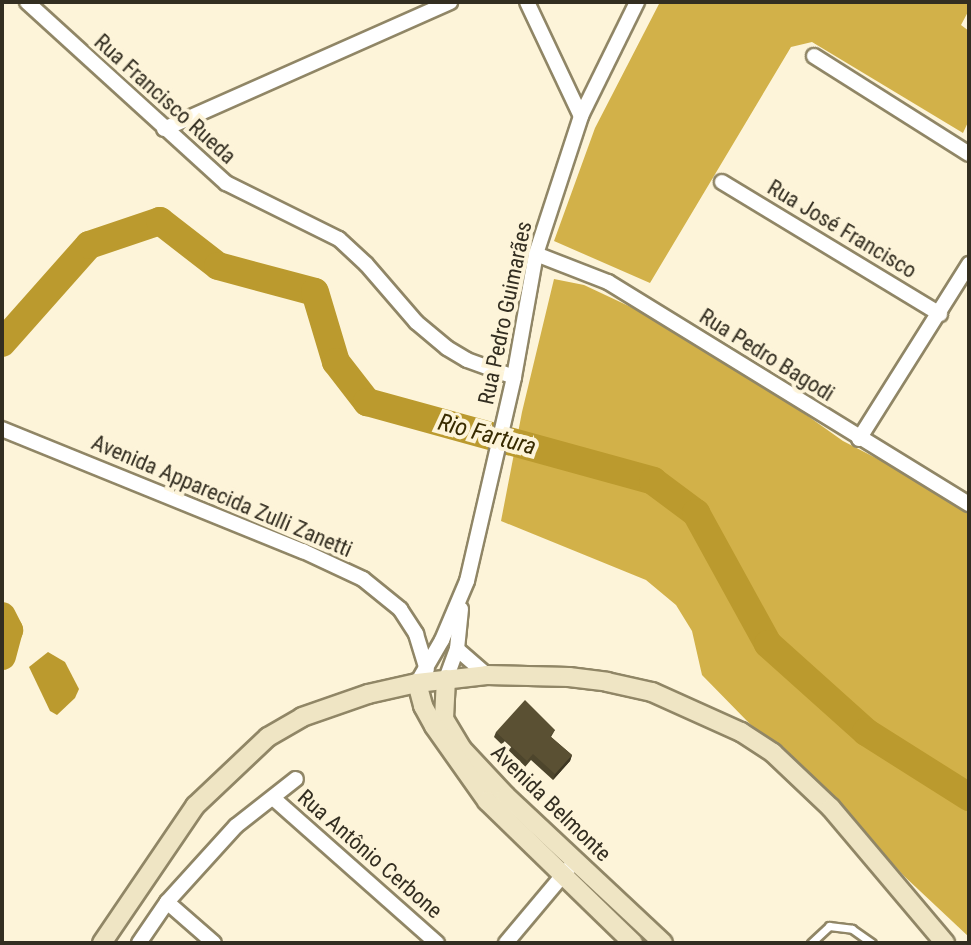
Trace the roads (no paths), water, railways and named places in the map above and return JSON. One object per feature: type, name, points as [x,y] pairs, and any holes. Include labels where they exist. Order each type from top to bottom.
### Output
[{"type":"main road","points":[[444,686],[487,675],[595,680],[652,692],[708,714],[773,753],[831,808],[945,943]]},
{"type":"main road","points":[[102,943],[195,806],[224,775],[268,737],[302,717],[352,699],[540,676]]},
{"type":"main road","name":"Avenida Belmonte","points":[[444,686],[444,719],[462,749],[506,796],[663,943]]},
{"type":"main road","name":"Avenida Belmonte","points":[[419,690],[446,746],[487,801],[633,943]]},
{"type":"street","points":[[164,129],[450,2]]},
{"type":"street","points":[[527,2],[581,116]]},
{"type":"street","name":"Rua Pedro Guimarães","points":[[419,690],[467,581],[514,377],[536,254],[581,116],[637,2]]},
{"type":"street","name":"Rua Francisco Rueda","points":[[32,3],[164,129],[226,183],[339,239],[366,264],[416,322],[447,348],[467,360],[514,377]]},
{"type":"street","points":[[814,56],[969,154]]},
{"type":"street","name":"Rua José Francisco","points":[[722,182],[940,314]]},
{"type":"street","name":"Rua Pedro Bagodi","points":[[536,254],[608,282],[969,504]]},
{"type":"street","points":[[859,439],[969,264]]},
{"type":"street","name":"Avenida Apparecida Zulli Zanetti","points":[[2,429],[303,551],[363,579],[400,609],[416,634],[419,690]]},
{"type":"street","points":[[444,686],[457,649],[467,581]]},
{"type":"street","points":[[416,634],[436,652],[448,656],[457,649]]},
{"type":"street","points":[[457,649],[487,675]]},
{"type":"street","points":[[139,943],[167,902],[236,826],[296,779]]},
{"type":"street","name":"Rua Antônio Cerbone","points":[[273,798],[437,943]]},
{"type":"street","points":[[506,943],[575,859]]},
{"type":"street","points":[[167,902],[214,943]]},
{"type":"lane","points":[[811,943],[829,926],[852,929],[872,943]]},
{"type":"waterway","name":"Rio Fartura","points":[[2,343],[89,245],[160,221],[218,266],[315,292],[336,362],[367,402],[653,481],[696,513],[768,644],[866,732],[969,797]]},
{"type":"waterway","name":"Rio Fartura","points":[[2,616],[9,630],[2,656]]}]
